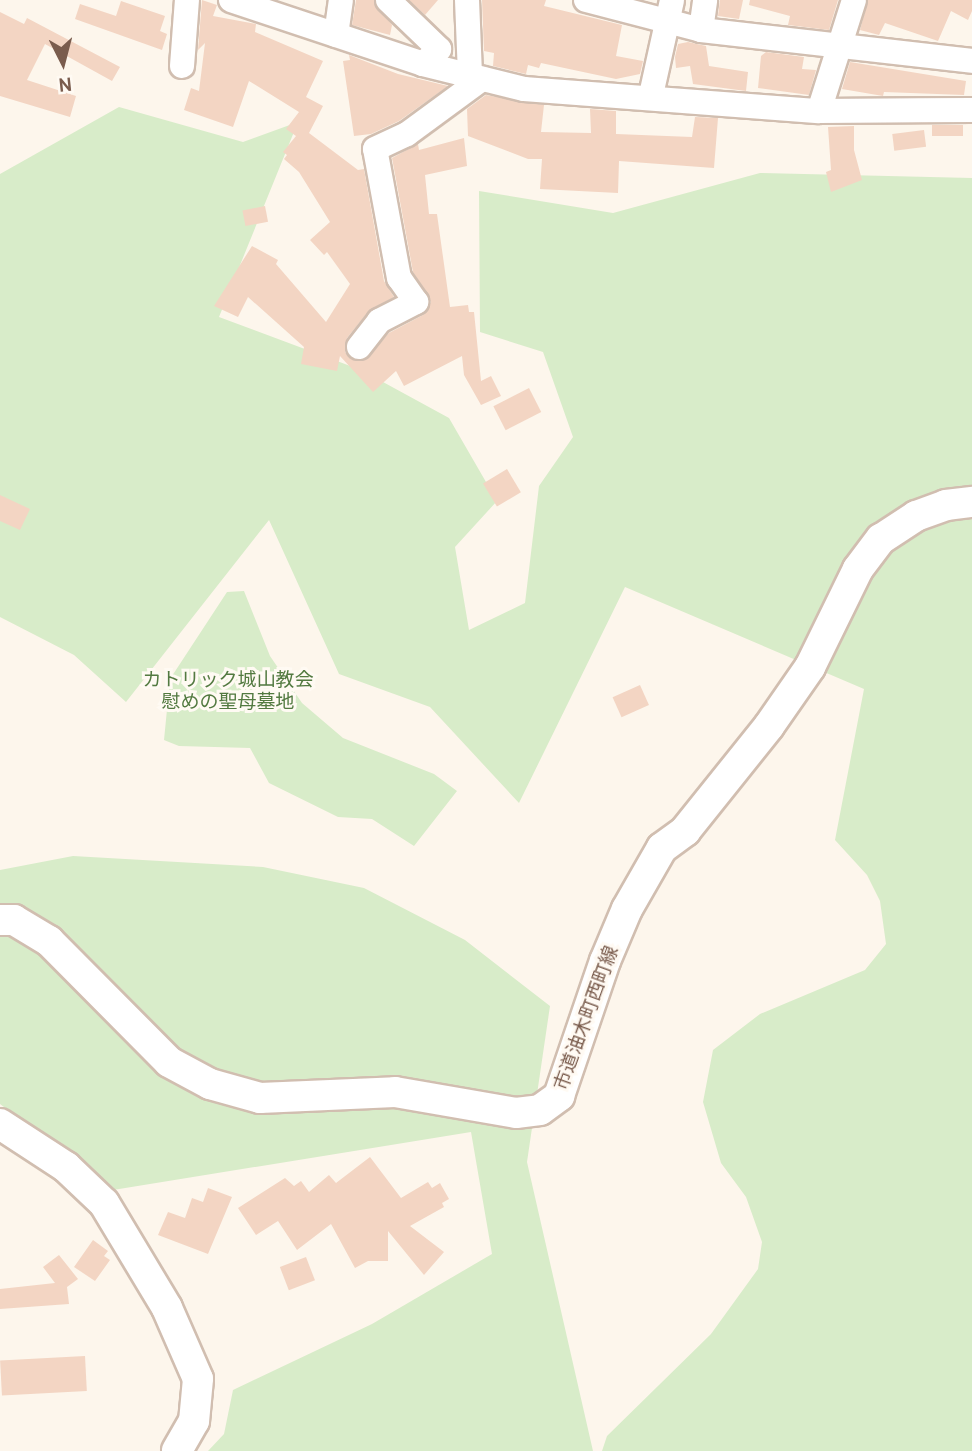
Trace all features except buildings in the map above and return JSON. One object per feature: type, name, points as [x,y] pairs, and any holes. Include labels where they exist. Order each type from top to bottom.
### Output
[{"type":"street","points":[[182,66],[187,0]]},
{"type":"street","points":[[230,0],[423,64],[524,89],[651,95],[818,111],[972,110]]},
{"type":"street","points":[[336,35],[341,0]]},
{"type":"street","points":[[388,0],[439,49],[423,64]]},
{"type":"street","points":[[467,0],[476,77]]},
{"type":"street","points":[[586,0],[670,12],[701,30],[972,61]]},
{"type":"street","points":[[701,30],[705,0]]},
{"type":"street","points":[[818,111],[854,0]]},
{"type":"street","points":[[651,95],[659,43],[670,12]]},
{"type":"street","points":[[359,347],[379,321],[416,302],[399,278],[375,149],[407,134],[476,77]]},
{"type":"street","name":"市道油木町西町線","points":[[0,920],[14,920],[49,941],[169,1062],[210,1084],[260,1098],[395,1092],[516,1113],[540,1110],[559,1096],[605,961],[627,909],[662,848],[685,831],[776,716],[822,645],[858,569],[881,539],[916,516],[946,505],[972,502]]},
{"type":"street","points":[[0,1124],[66,1167],[104,1203],[161,1297],[198,1379],[194,1422],[177,1451]]},
{"type":"green space","points":[[119,107],[243,142],[298,122],[219,317],[361,370],[449,418],[497,501],[455,547],[469,630],[525,603],[539,486],[573,437],[543,352],[480,332],[479,191],[613,213],[760,173],[972,178],[972,1451],[602,1451],[607,1436],[711,1334],[758,1269],[762,1242],[746,1197],[721,1163],[703,1102],[713,1050],[760,1014],[865,970],[886,944],[880,901],[867,875],[835,840],[864,689],[625,587],[519,803],[430,707],[339,674],[269,520],[126,702],[74,655],[0,617],[0,174]]},
{"type":"green space","name":"カトリック城山教会 慰めの聖母墓地","points":[[244,591],[270,656],[302,703],[343,738],[434,774],[457,791],[414,846],[372,819],[338,817],[269,783],[250,748],[179,746],[164,740],[170,679],[227,592]]},
{"type":"green space","points":[[73,856],[263,867],[364,888],[465,940],[550,1006],[527,1162],[593,1451],[208,1451],[224,1434],[233,1390],[372,1324],[492,1254],[471,1132],[113,1190],[0,1104],[0,870]]}]
